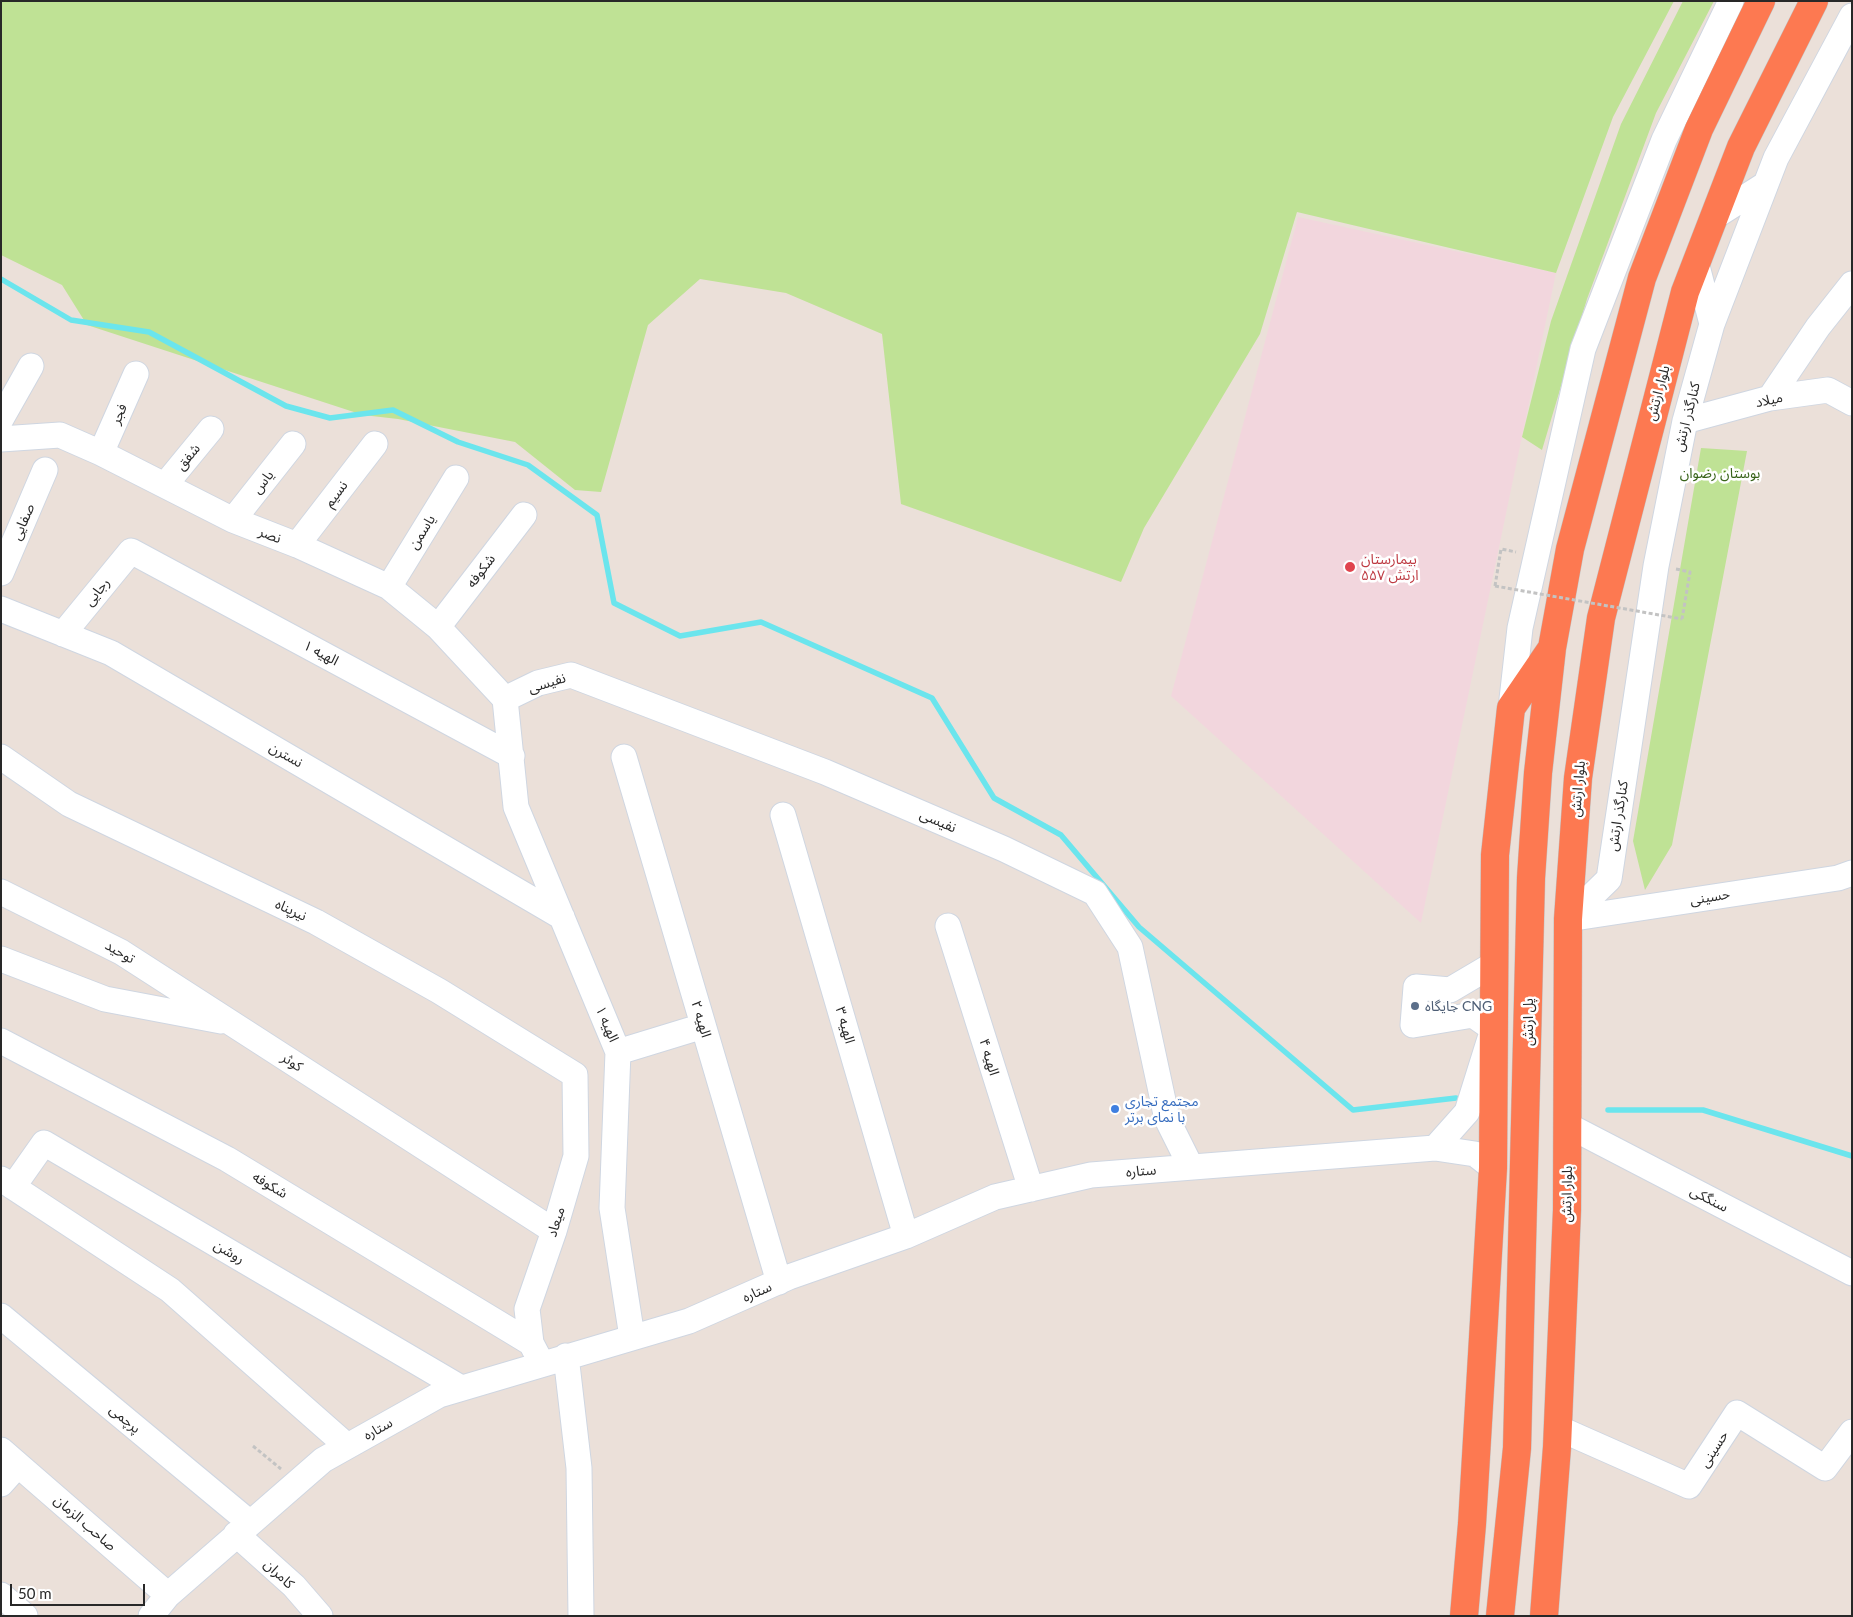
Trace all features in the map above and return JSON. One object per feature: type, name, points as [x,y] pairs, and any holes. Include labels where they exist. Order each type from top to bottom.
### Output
[{"type":"highway","points":[[1464,1616],[1472,1524],[1493,1168],[1495,854],[1511,708],[1552,648],[1570,549],[1647,263],[1699,129],[1761,1]]},
{"type":"highway","name":"بلوار ارتش","points":[[1544,1616],[1558,1428],[1567,1210],[1568,919],[1578,778],[1601,618],[1685,292],[1741,147],[1814,1]]},
{"type":"highway","name":"پل ارتش","points":[[1528,1063],[1528,981],[1538,773],[1552,648]]},
{"type":"highway","points":[[1483,1616],[1496,1422],[1510,1135],[1528,1063]]},
{"type":"highway","points":[[1500,1616],[1517,1448],[1528,1063]]},
{"type":"street","points":[[1511,708],[1520,628],[1587,340],[1664,140],[1731,1]]},
{"type":"street","name":"کنارگذر ارتش","points":[[1568,919],[1609,879],[1656,566],[1685,421],[1712,324],[1776,158],[1852,16]]},
{"type":"street","points":[[1786,55],[1821,71]]},
{"type":"street","points":[[1714,217],[1766,184]]},
{"type":"street","points":[[1696,262],[1712,324]]},
{"type":"street","points":[[1587,340],[1647,263]]},
{"type":"street","points":[[1770,398],[1818,327],[1852,284]]},
{"type":"street","points":[[1,419],[31,366]]},
{"type":"street","name":"فجر","points":[[101,453],[136,374]]},
{"type":"street","name":"میلاد","points":[[1685,421],[1770,398],[1828,390],[1852,403]]},
{"type":"street","name":"شفق","points":[[165,485],[211,430]]},
{"type":"street","name":"نصر","points":[[1,439],[60,435],[101,453],[233,520],[297,545],[389,587],[438,627],[505,699]]},
{"type":"street","name":"یاس","points":[[233,520],[293,444]]},
{"type":"street","name":"نسیم","points":[[297,545],[375,444]]},
{"type":"street","name":"صفایی","points":[[1,574],[45,470]]},
{"type":"street","name":"یاسمن","points":[[389,587],[456,478]]},
{"type":"street","name":"شکوفه","points":[[438,627],[524,515]]},
{"type":"street","name":"رجایی","points":[[63,634],[131,551]]},
{"type":"street","name":"الهیه ۱","points":[[131,551],[512,756]]},
{"type":"street","name":"نسترن","points":[[1,609],[111,653],[562,917]]},
{"type":"street","name":"نفیسی","points":[[505,699],[538,683],[570,675],[825,772],[1004,849],[1094,893],[1130,948],[1167,1119],[1190,1167]]},
{"type":"street","name":"الهیه ۱","points":[[505,699],[516,807],[618,1052],[612,1208],[632,1338]]},
{"type":"street","name":"نیرپناه","points":[[1,757],[69,804],[332,931],[439,991],[575,1075]]},
{"type":"street","name":"الهیه ۲","points":[[624,757],[780,1282]]},
{"type":"street","name":"الهیه ۳","points":[[783,815],[906,1236]]},
{"type":"street","name":"حسینی","points":[[1568,919],[1838,878],[1852,873]]},
{"type":"street","name":"توحید","points":[[1,892],[121,952],[233,1023]]},
{"type":"street","name":"الهیه ۴","points":[[948,926],[1031,1189]]},
{"type":"street","name":"کوثر","points":[[1,960],[106,999],[233,1023],[554,1231]]},
{"type":"street","points":[[1435,1148],[1467,1112],[1493,1029],[1473,1015],[1413,1025],[1416,987],[1450,990],[1494,964]]},
{"type":"street","points":[[618,1052],[703,1026]]},
{"type":"street","name":"شکوفه","points":[[1,1041],[227,1159],[536,1353]]},
{"type":"street","name":"میعاد","points":[[536,1353],[527,1309],[554,1231],[576,1156],[575,1075]]},
{"type":"street","name":"سنگکی","points":[[1568,1125],[1852,1273]]},
{"type":"street","name":"روشن","points":[[7,1183],[44,1143],[461,1388]]},
{"type":"street","name":"ستاره","points":[[151,1616],[168,1595],[323,1460],[439,1395],[461,1388],[536,1353],[566,1356],[690,1321],[780,1282],[906,1236],[995,1197],[1091,1175],[1435,1148],[1476,1154],[1493,1168]]},
{"type":"street","points":[[7,1183],[170,1290],[347,1446]]},
{"type":"street","name":"پرچمی","points":[[1,1316],[243,1528]]},
{"type":"street","points":[[566,1356],[579,1468],[580,1616]]},
{"type":"street","name":"حسینی","points":[[1558,1428],[1689,1486],[1737,1413],[1825,1468],[1848,1448]]},
{"type":"street","points":[[1,1484],[10,1457]]},
{"type":"street","name":"صاحب الزمان","points":[[10,1457],[168,1595]]},
{"type":"street","name":"کامران","points":[[243,1528],[320,1616]]},
{"type":"street","points":[[1,1595],[25,1616]]},
{"type":"path","points":[[1501,549],[1495,586],[1682,619],[1690,572]]},
{"type":"path","points":[[253,1446],[296,1483]]},
{"type":"shaded area","name":"بیمارستان ۵۵۷ ارتش","points":[[1298,217],[1556,273],[1421,923],[1171,696]]},
{"type":"green space","points":[[1,1],[1674,1],[1613,117],[1556,273],[1297,212],[1260,334],[1144,528],[1121,582],[901,504],[882,334],[786,293],[700,279],[648,325],[601,492],[575,490],[515,442],[398,419],[363,415],[87,325],[62,285],[1,255]]},
{"type":"green space","points":[[1683,1],[1714,1],[1656,113],[1587,299],[1542,450],[1522,437],[1551,321],[1621,124]]},
{"type":"green space","name":"بوستان رضوان","points":[[1701,448],[1747,451],[1672,845],[1645,890],[1633,841]]},
{"type":"waterway","points":[[1,279],[71,320],[149,332],[286,406],[330,418],[393,410],[458,442],[528,465],[597,515],[614,603],[680,636],[761,622],[932,698],[994,798],[1061,835],[1139,927],[1353,1110],[1456,1098]]},
{"type":"waterway","points":[[1608,1110],[1703,1110],[1852,1156]]},
{"type":"place","name":"بیمارستان ۵۵۷ ارتش","points":[[1350,567]]},
{"type":"place","name":"جایگاه CNG","points":[[1415,1006]]},
{"type":"place","name":"مجتمع تجاری با نمای برتر","points":[[1115,1109]]}]
